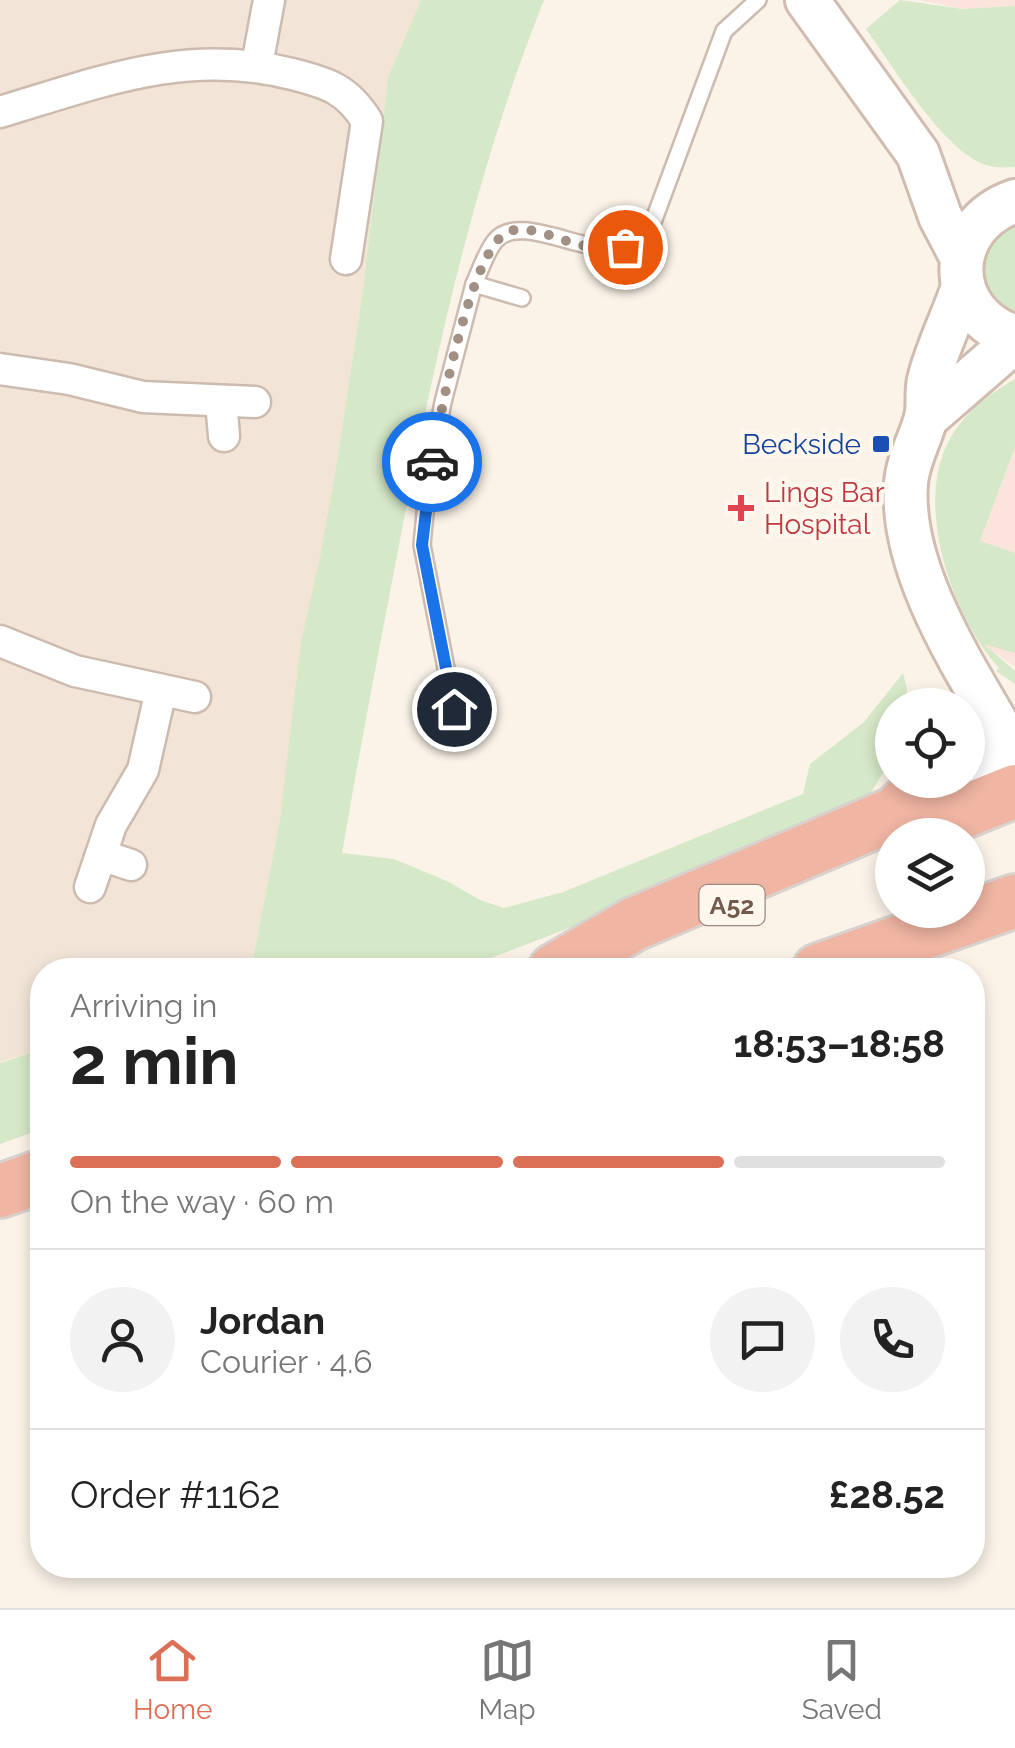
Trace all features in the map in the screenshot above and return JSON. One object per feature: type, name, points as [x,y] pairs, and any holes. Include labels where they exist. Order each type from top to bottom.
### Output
[{"type":"highway","points":[[950,818],[1010,795]]},
{"type":"highway","points":[[576,958],[634,924],[896,813],[911,798]]},
{"type":"highway","name":"A52","points":[[600,958],[875,847]]},
{"type":"highway","points":[[850,958],[1005,898]]},
{"type":"highway","points":[[0,1191],[30,1180]]},
{"type":"highway","points":[[0,1227],[30,1218]]},
{"type":"street","points":[[257,65],[269,0]]},
{"type":"street","points":[[807,0],[918,154],[971,305],[984,321],[1015,339],[926,418]]},
{"type":"street","points":[[0,112],[140,70],[200,62],[257,65],[325,82],[354,100],[367,121],[346,259]]},
{"type":"street","points":[[918,154],[964,188],[1014,201]]},
{"type":"street","points":[[1010,795],[920,569],[907,520],[906,483],[912,449],[926,418],[929,381],[962,272],[968,238],[994,209],[1014,201]]},
{"type":"street","points":[[0,369],[69,379],[143,397],[255,402]]},
{"type":"street","points":[[221,401],[224,436]]},
{"type":"street","points":[[945,630],[1015,699]]},
{"type":"street","points":[[945,630],[955,688]]},
{"type":"street","points":[[0,641],[74,671],[194,697]]},
{"type":"street","points":[[90,887],[118,810],[143,770],[161,690]]},
{"type":"street","points":[[985,760],[1010,795]]},
{"type":"street","points":[[101,856],[131,865]]},
{"type":"lane","points":[[454,709],[422,545],[442,402],[474,284],[495,241],[507,232],[522,229],[584,246],[610,248],[625,247],[644,232],[653,222],[724,31],[758,0]]},
{"type":"lane","points":[[474,284],[522,298]]},
{"type":"shaded area","points":[[0,0],[421,0],[388,77],[363,289],[337,462],[280,819],[253,958],[30,958],[30,1053],[0,1062]]},
{"type":"shaded area","points":[[918,0],[1015,0],[1015,6],[963,9]]},
{"type":"shaded area","points":[[1015,447],[1015,667],[984,645],[999,610],[962,590]]},
{"type":"green space","points":[[421,0],[544,0],[497,132],[442,334],[342,853],[394,859],[504,908],[563,892],[803,794],[810,764],[864,722],[875,708],[875,786],[866,801],[603,915],[491,958],[253,958],[280,819],[301,642],[337,462],[363,289],[388,77]]},
{"type":"green space","points":[[900,0],[963,9],[1015,6],[1015,167],[982,163],[962,151],[917,101],[866,29]]},
{"type":"green space","points":[[1015,217],[1015,322],[989,306],[977,256]]},
{"type":"green space","points":[[1015,379],[1015,447],[980,541],[1015,553],[1015,653],[984,644],[1015,671],[1015,684],[996,671],[999,668],[968,624],[946,568],[935,510],[942,457],[954,431],[981,402]]},
{"type":"green space","points":[[903,673],[907,688],[891,688]]},
{"type":"green space","points":[[30,1053],[30,1133],[0,1144],[0,1063]]},
{"type":"way so far","points":[[432,462],[442,402],[474,284],[495,241],[507,232],[522,229],[584,246],[625,247]]},
{"type":"place","name":"Beckside","points":[[881,444]]},
{"type":"place","name":"Lings Bar Hospital","points":[[741,508]]},
{"type":"route","points":[[432,462],[422,545],[454,709]]}]
